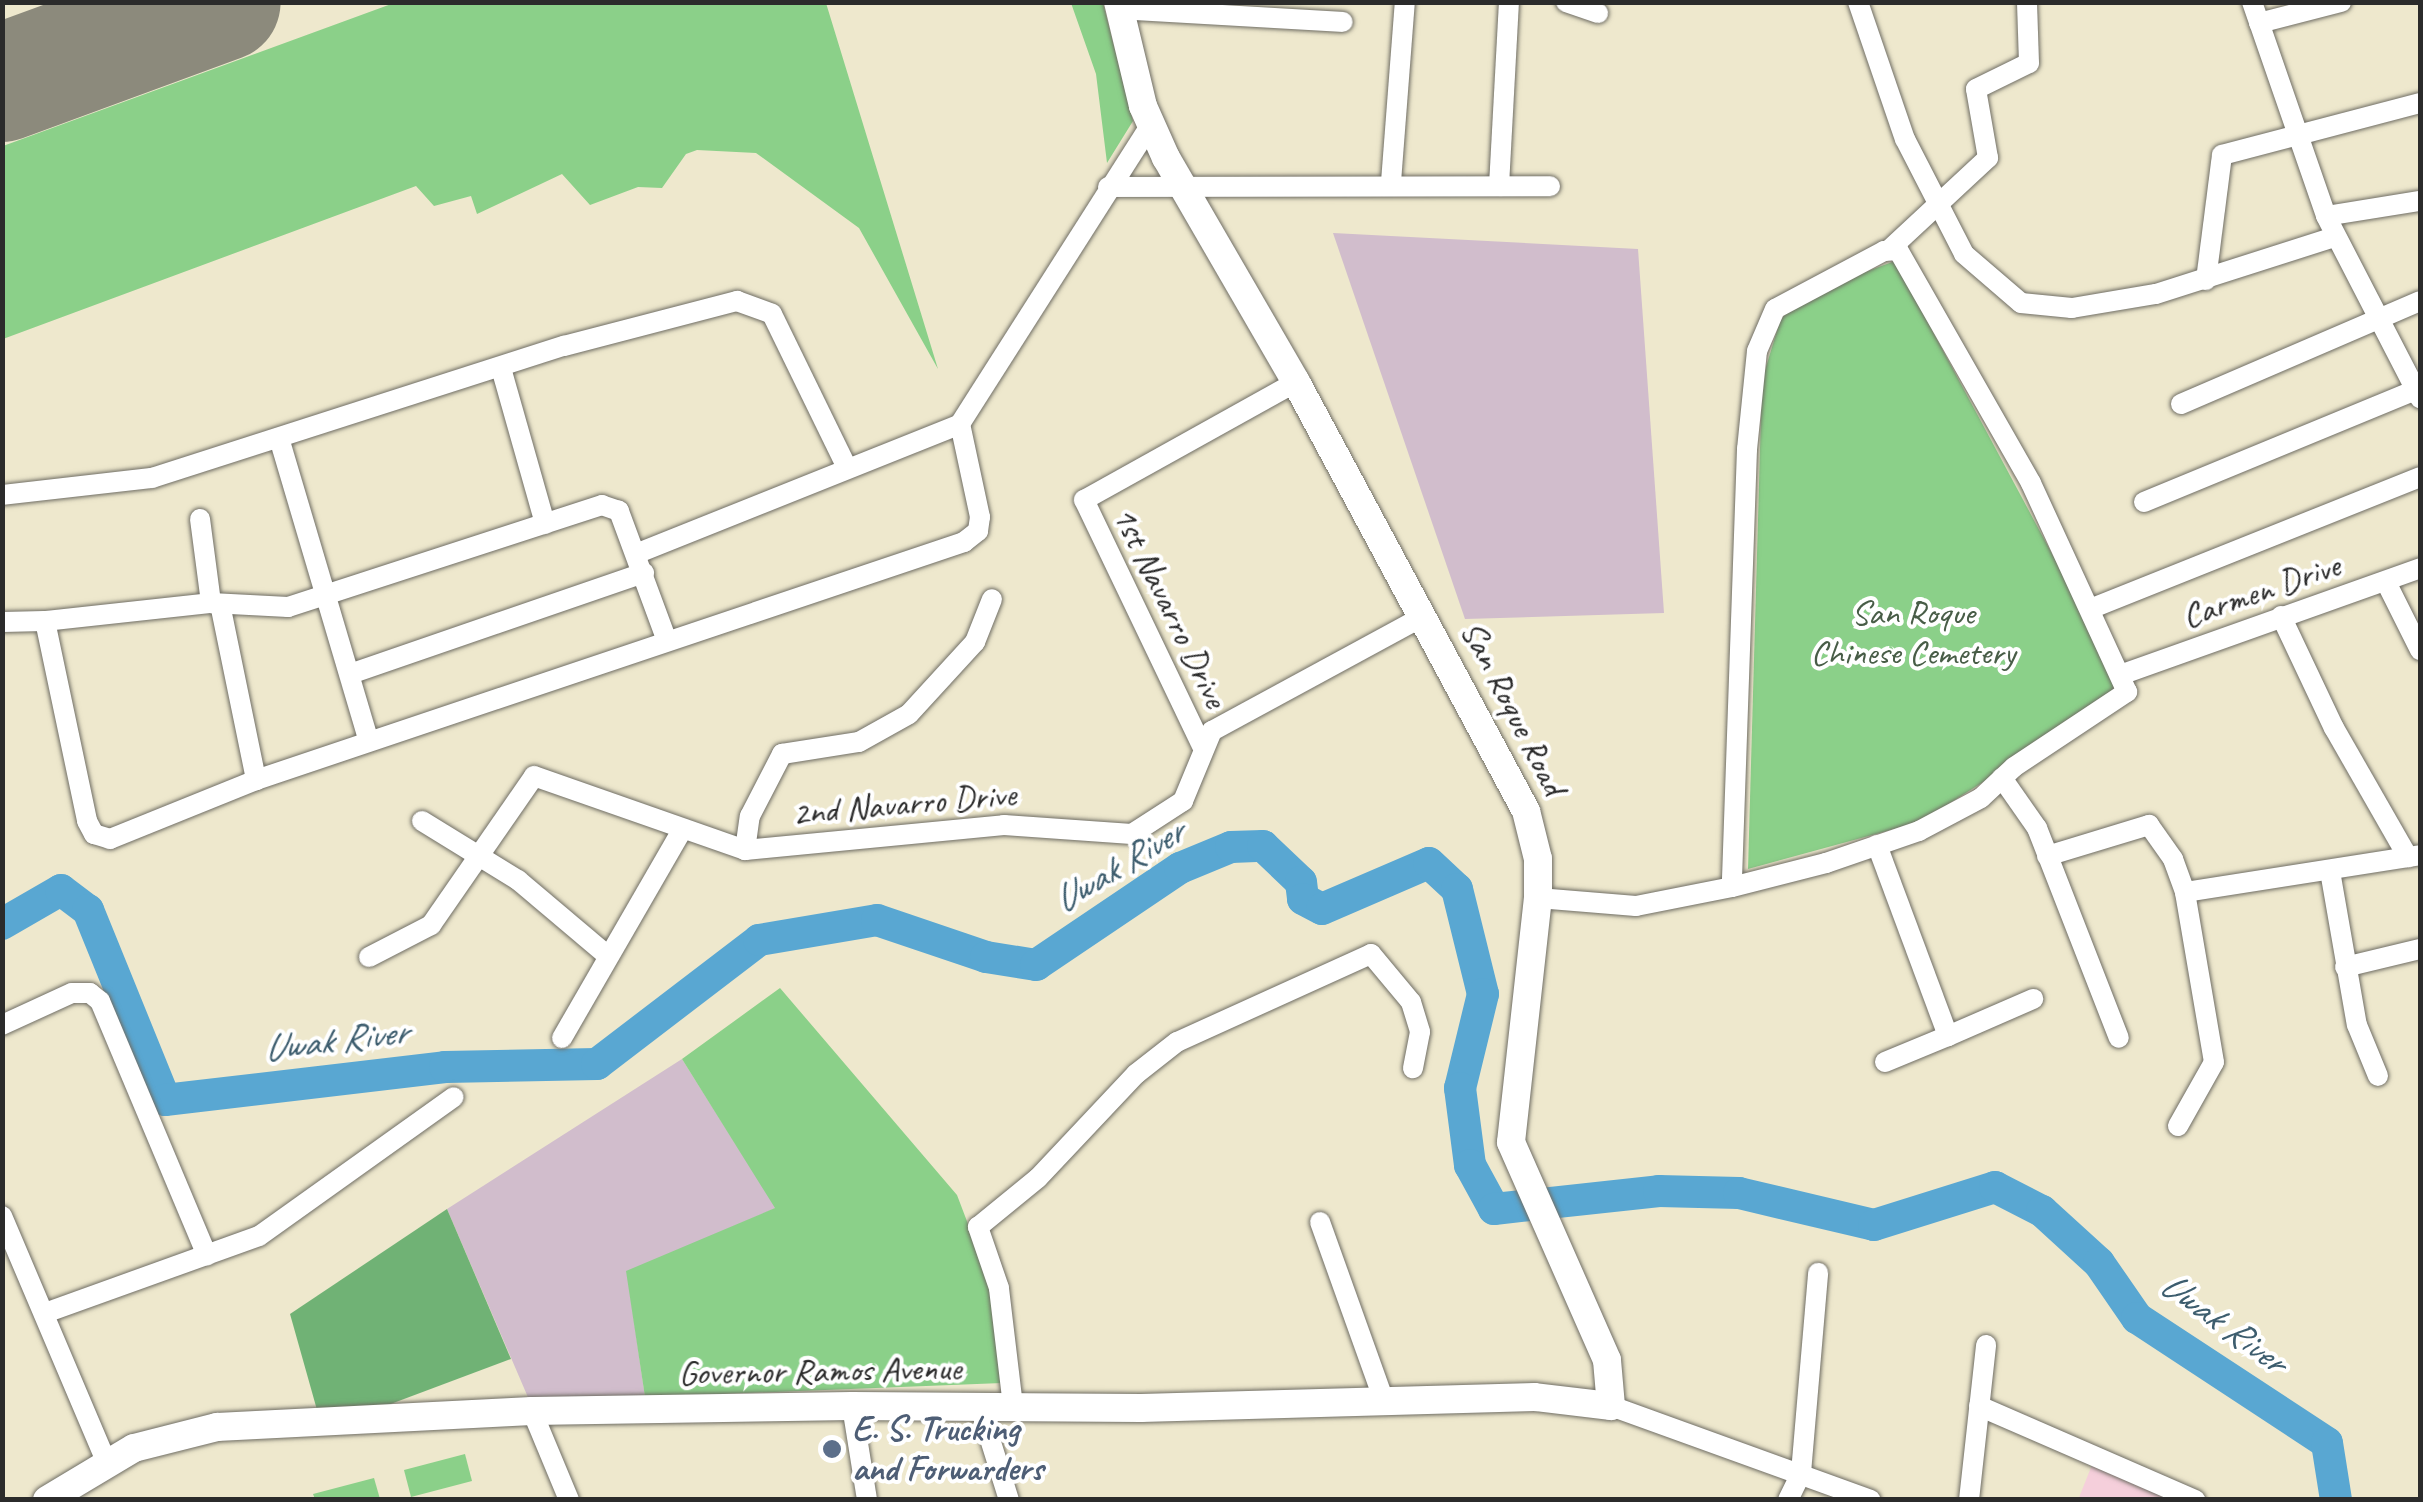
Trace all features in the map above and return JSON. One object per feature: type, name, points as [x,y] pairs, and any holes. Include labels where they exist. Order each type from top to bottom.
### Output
[{"type":"main road","name":"San Roque Road","points":[[1119,6],[1151,124],[1179,183],[1296,382],[1526,810],[1538,859],[1538,898],[1510,1113],[1511,1142],[1529,1194],[1607,1360],[1611,1406]]},
{"type":"main road","name":"Governor Ramos Avenue","points":[[47,1500],[106,1462],[167,1436],[217,1426],[532,1411],[852,1406],[1535,1398],[1611,1406]]},
{"type":"street","points":[[1391,182],[1404,2]]},
{"type":"street","points":[[1499,186],[1509,2]]},
{"type":"street","points":[[1566,2],[1598,13]]},
{"type":"street","points":[[1858,2],[1905,138],[1972,266],[2020,303],[2072,308],[2206,280],[2335,237]]},
{"type":"street","points":[[1732,887],[1747,448],[1757,351],[1774,309],[1890,249],[1991,150],[1976,89],[2029,63],[2027,2]]},
{"type":"street","points":[[2144,502],[2419,392],[2335,237],[2256,12],[2340,2]]},
{"type":"street","points":[[1119,6],[1342,22]]},
{"type":"street","points":[[2206,280],[2220,207],[2216,164],[2230,150],[2420,102]]},
{"type":"street","points":[[350,674],[641,563],[847,468],[960,424],[1151,124]]},
{"type":"street","points":[[1108,187],[1391,182],[1550,186]]},
{"type":"street","points":[[2326,216],[2420,201]]},
{"type":"street","points":[[1538,898],[1636,906],[1732,887],[1877,846],[1952,814],[2120,703],[2127,692],[2123,674],[2090,608],[1918,277],[1890,249]]},
{"type":"street","points":[[2182,404],[2420,301]]},
{"type":"street","points":[[2,496],[152,478],[721,303],[759,304],[772,314],[847,468]]},
{"type":"street","points":[[501,368],[546,524]]},
{"type":"street","name":"1st Navarro Drive","points":[[1202,746],[1084,500],[1296,382]]},
{"type":"street","points":[[44,621],[94,834],[110,839],[256,780],[964,542],[978,530],[980,517],[960,424]]},
{"type":"street","points":[[279,438],[330,594],[369,741]]},
{"type":"street","points":[[2090,608],[2420,477]]},
{"type":"street","points":[[2,622],[216,604],[260,609],[330,594],[611,505],[641,563],[667,641]]},
{"type":"street","points":[[200,519],[256,780]]},
{"type":"street","name":"Carmen Drive","points":[[2123,674],[2420,568]]},
{"type":"street","points":[[2386,582],[2420,650]]},
{"type":"street","points":[[745,850],[750,816],[782,754],[792,748],[814,752],[858,742],[909,714],[975,642],[992,598]]},
{"type":"street","points":[[1202,746],[1238,715],[1424,616]]},
{"type":"street","points":[[2185,892],[2414,856],[2334,728],[2281,616]]},
{"type":"street","name":"2nd Navarro Drive","points":[[480,859],[534,776],[681,832],[745,850],[1004,825],[1132,834],[1183,801],[1202,746]]},
{"type":"street","points":[[2002,778],[2024,802],[2119,1038]]},
{"type":"street","points":[[422,822],[518,880],[608,956]]},
{"type":"street","points":[[2047,856],[2148,825],[2173,858],[2185,892],[2214,1062],[2178,1126]]},
{"type":"street","points":[[562,1038],[681,832]]},
{"type":"street","points":[[1877,846],[1948,1036]]},
{"type":"street","points":[[370,957],[432,925],[480,859]]},
{"type":"street","points":[[2330,871],[2344,967],[2378,1076]]},
{"type":"street","points":[[2344,967],[2420,949]]},
{"type":"street","points":[[1013,1406],[998,1288],[978,1226],[1038,1178],[1136,1074],[1177,1042],[1371,954],[1411,1002],[1420,1032],[1413,1068]]},
{"type":"street","points":[[2,1025],[72,992],[90,992],[100,1001],[207,1254]]},
{"type":"street","points":[[1885,1062],[2033,999]]},
{"type":"street","points":[[45,1312],[259,1236],[454,1097]]},
{"type":"street","points":[[2,1216],[106,1462]]},
{"type":"street","points":[[1320,1222],[1384,1401]]},
{"type":"street","points":[[1788,1500],[1801,1472],[1818,1274]]},
{"type":"street","points":[[1970,1500],[1986,1345]]},
{"type":"street","points":[[852,1406],[867,1500]]},
{"type":"street","points":[[1611,1406],[1870,1500]]},
{"type":"street","points":[[1979,1406],[2194,1500]]},
{"type":"street","points":[[980,1407],[1009,1500]]},
{"type":"street","points":[[532,1411],[569,1500]]},
{"type":"shaded area","points":[[1333,233],[1638,249],[1664,613],[1465,619]]},
{"type":"shaded area","points":[[682,1059],[776,1208],[627,1272],[645,1397],[530,1402],[447,1209]]},
{"type":"shaded area","points":[[2094,1460],[2164,1492],[2161,1499],[2078,1500]]},
{"type":"green space","points":[[394,3],[826,3],[938,369],[859,228],[756,153],[697,150],[686,154],[662,188],[638,187],[590,205],[562,174],[477,214],[471,196],[434,206],[416,186],[3,339],[3,146]]},
{"type":"green space","points":[[1071,3],[1103,3],[1133,121],[1107,163],[1096,74]]},
{"type":"green space","name":"San Roque Chinese Cemetery","points":[[1895,261],[2072,591],[2119,696],[1920,822],[1748,869],[1762,380],[1780,321],[1800,296]]},
{"type":"green space","points":[[780,988],[957,1195],[992,1287],[1002,1383],[645,1397],[626,1271],[775,1208],[682,1059]]},
{"type":"green space","points":[[447,1209],[511,1359],[380,1408],[317,1410],[290,1314]]},
{"type":"green space","points":[[465,1454],[472,1481],[411,1497],[404,1470]]},
{"type":"green space","points":[[374,1478],[380,1499],[315,1499],[313,1494]]},
{"type":"waterway","name":"Uwak River","points":[[2,924],[61,890],[88,910],[165,1100],[445,1067],[597,1064],[759,940],[877,920],[986,957],[1036,965],[1180,868],[1231,847],[1263,846],[1301,882],[1303,899],[1322,909],[1429,863],[1457,889],[1483,994],[1460,1088],[1470,1165],[1494,1209],[1659,1191],[1739,1193],[1874,1225],[1995,1187],[2042,1211],[2099,1263],[2137,1318],[2327,1443],[2336,1500]]},
{"type":"runway","points":[[2,83],[222,2]]},
{"type":"place","name":"E. S. Trucking and Forwarders","points":[[832,1449]]}]
